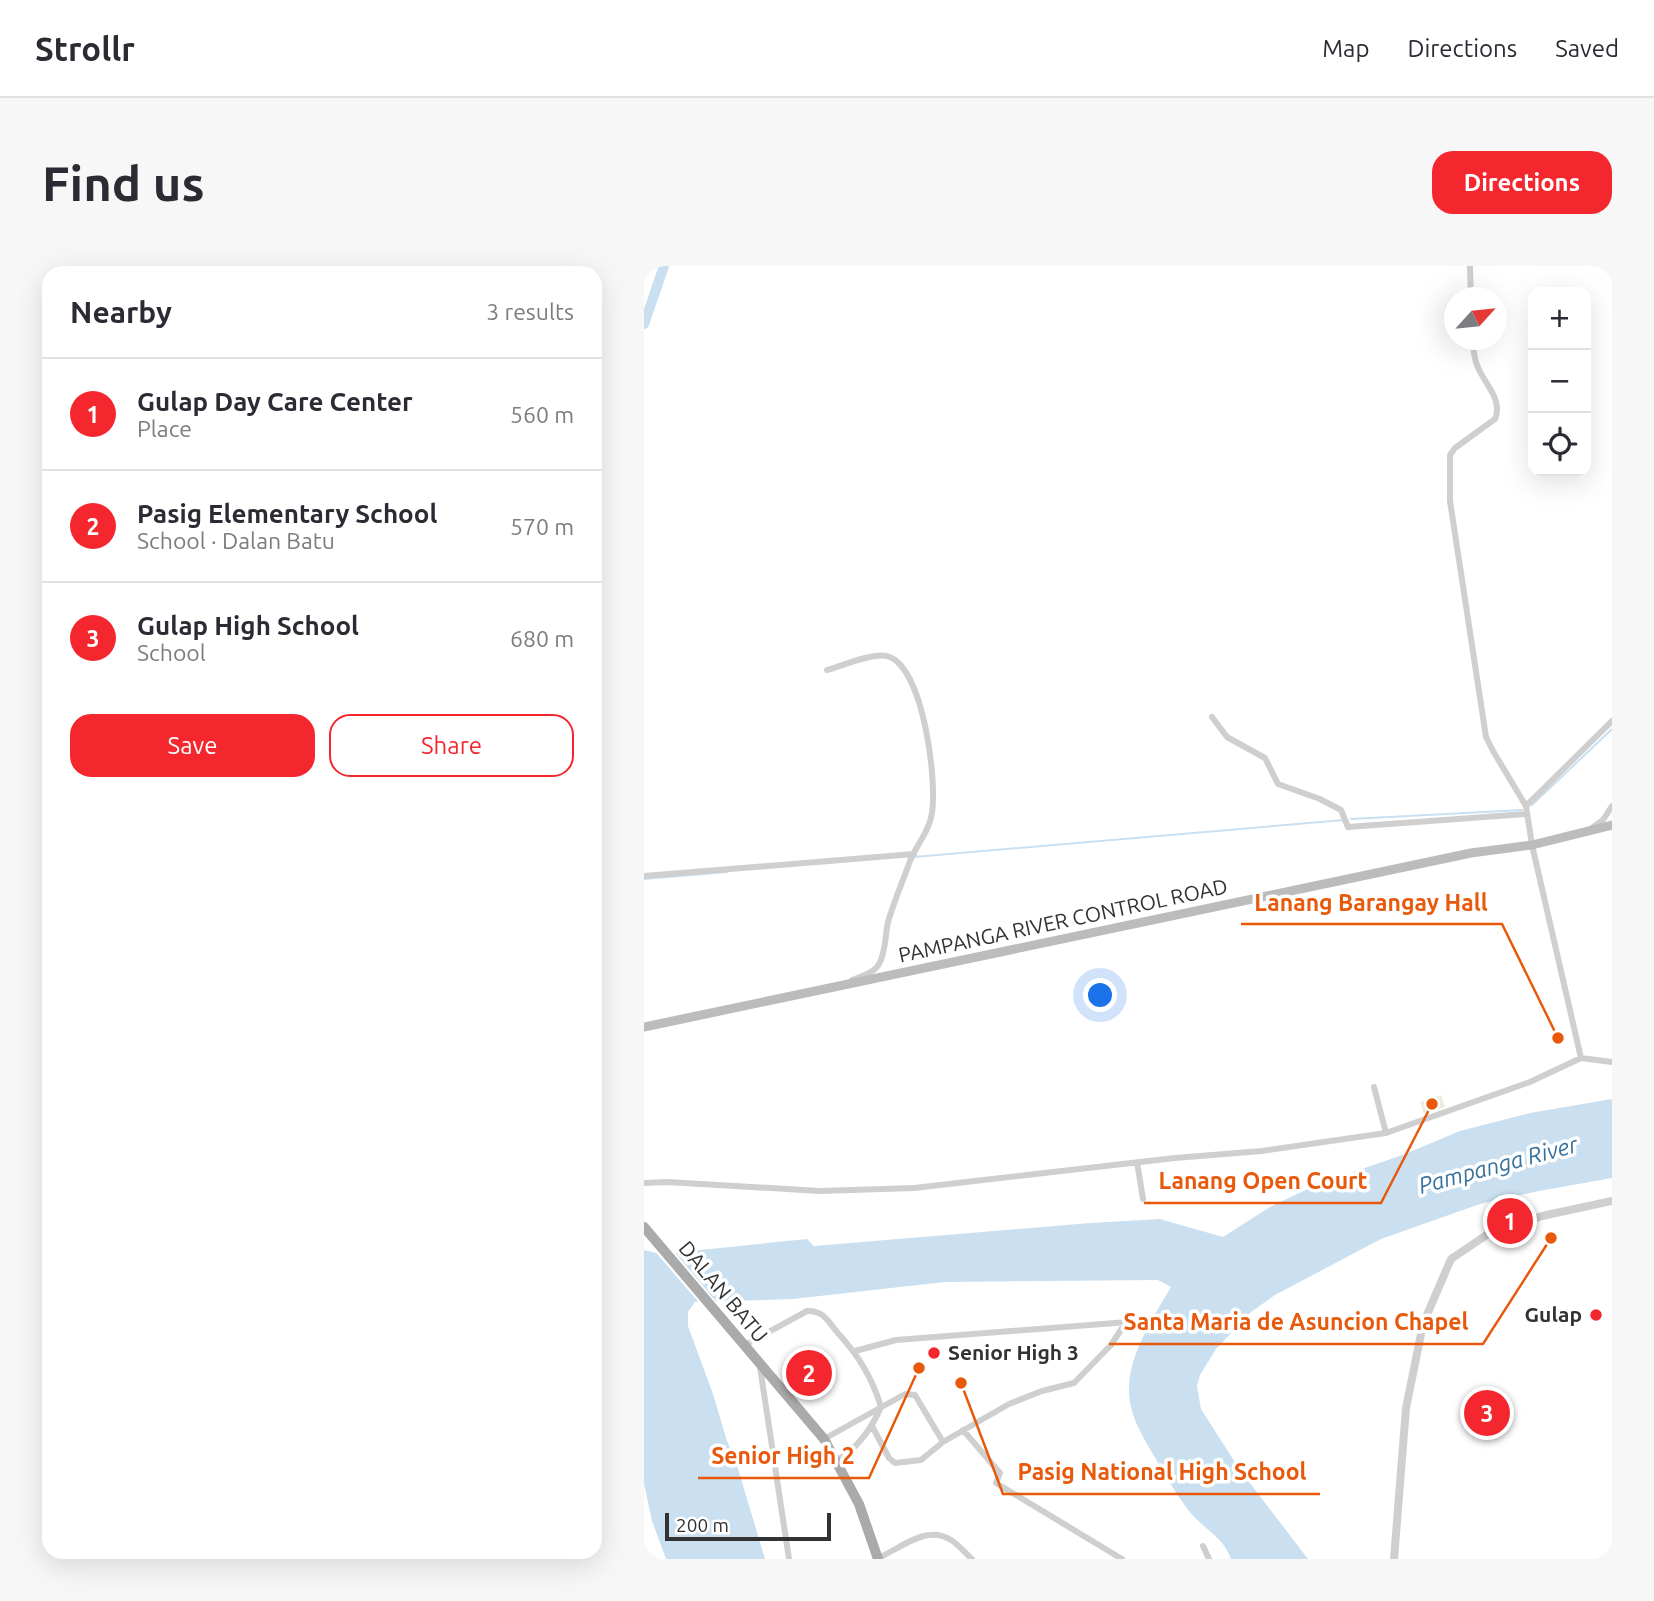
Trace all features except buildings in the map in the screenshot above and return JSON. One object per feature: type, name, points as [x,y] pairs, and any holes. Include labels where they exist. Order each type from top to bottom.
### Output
[{"type":"main road","name":"PAMPANGA RIVER CONTROL ROAD","points":[[644,1027],[1471,853],[1532,845],[1612,825]]},
{"type":"main road","name":"DALAN BATU","points":[[646,1230],[824,1439],[859,1504],[878,1558]]},
{"type":"street","points":[[1469,266],[1470,287]]},
{"type":"street","points":[[1474,350],[1476,363],[1498,411],[1495,419],[1455,448],[1451,455],[1450,501],[1486,737],[1526,806],[1532,845],[1581,1058]]},
{"type":"street","points":[[827,670],[876,656],[891,658],[906,675],[922,710],[933,803],[928,829],[913,856],[888,922],[878,966],[838,987]]},
{"type":"street","points":[[1212,717],[1227,737],[1265,758],[1278,784],[1320,799],[1341,810],[1348,827],[1527,814]]},
{"type":"street","points":[[1526,806],[1612,721]]},
{"type":"street","points":[[1590,830],[1603,820],[1612,806]]},
{"type":"street","points":[[644,876],[913,856]]},
{"type":"street","points":[[644,1183],[820,1191],[914,1188],[1137,1162],[1262,1151],[1386,1133],[1530,1083],[1581,1058],[1612,1062]]},
{"type":"street","points":[[1374,1087],[1386,1133]]},
{"type":"street","points":[[1137,1162],[1143,1199]]},
{"type":"street","points":[[1394,1559],[1406,1408],[1423,1324],[1451,1259],[1488,1234],[1542,1216],[1612,1201]]},
{"type":"street","points":[[743,1346],[807,1311],[815,1311],[822,1315],[855,1351],[869,1373],[881,1407],[872,1426],[852,1451],[836,1461]]},
{"type":"street","points":[[855,1351],[896,1340],[1141,1321]]},
{"type":"street","points":[[872,1426],[895,1463],[921,1460],[943,1442],[1009,1404],[1042,1391],[1074,1383],[1111,1345],[1126,1322]]},
{"type":"street","points":[[760,1367],[789,1559]]},
{"type":"street","points":[[824,1439],[905,1394],[915,1395],[943,1442]]},
{"type":"street","points":[[963,1430],[1000,1474],[996,1483],[1122,1559]]},
{"type":"street","points":[[878,1558],[927,1534],[949,1538],[972,1559]]},
{"type":"street","points":[[1203,1546],[1209,1559]]},
{"type":"green space","points":[[1441,1095],[1445,1107],[1424,1114],[1420,1102]]},
{"type":"water","name":"Pampanga River","points":[[1612,1099],[1612,1178],[1480,1204],[1381,1239],[1275,1295],[1251,1312],[1216,1349],[1200,1375],[1197,1386],[1201,1409],[1240,1470],[1308,1559],[1231,1559],[1218,1538],[1184,1505],[1144,1438],[1131,1407],[1130,1375],[1140,1344],[1171,1287],[1158,1280],[945,1282],[793,1299],[695,1302],[688,1312],[688,1326],[736,1462],[765,1559],[666,1559],[652,1521],[644,1484],[644,1250],[661,1254],[807,1239],[814,1246],[1160,1219],[1223,1237],[1270,1207],[1316,1185],[1405,1154],[1460,1131],[1530,1113]]},
{"type":"pier","points":[[653,1249],[672,1249],[719,1305],[701,1305]]},
{"type":"waterway","points":[[644,324],[664,266]]},
{"type":"waterway","points":[[1532,805],[1612,729]]},
{"type":"waterway","points":[[1351,819],[1522,810]]},
{"type":"waterway","points":[[914,857],[1344,820]]},
{"type":"waterway","points":[[644,879],[727,872]]},
{"type":"place","name":"Lanang Barangay Hall","points":[[1558,1038]]},
{"type":"place","name":"Lanang Open Court","points":[[1432,1104]]},
{"type":"place","name":"Gulap Day Care Center","points":[[1510,1221]]},
{"type":"place","name":"Santa Maria de Asuncion Chapel","points":[[1551,1238]]},
{"type":"place","name":"Gulap","points":[[1596,1315]]},
{"type":"place","name":"Senior High 3","points":[[934,1353]]},
{"type":"place","name":"Senior High 2","points":[[919,1368]]},
{"type":"place","name":"Pasig Elementary School","points":[[809,1373]]},
{"type":"place","name":"Pasig National High School","points":[[961,1383]]},
{"type":"place","name":"Gulap High School","points":[[1487,1413]]}]
